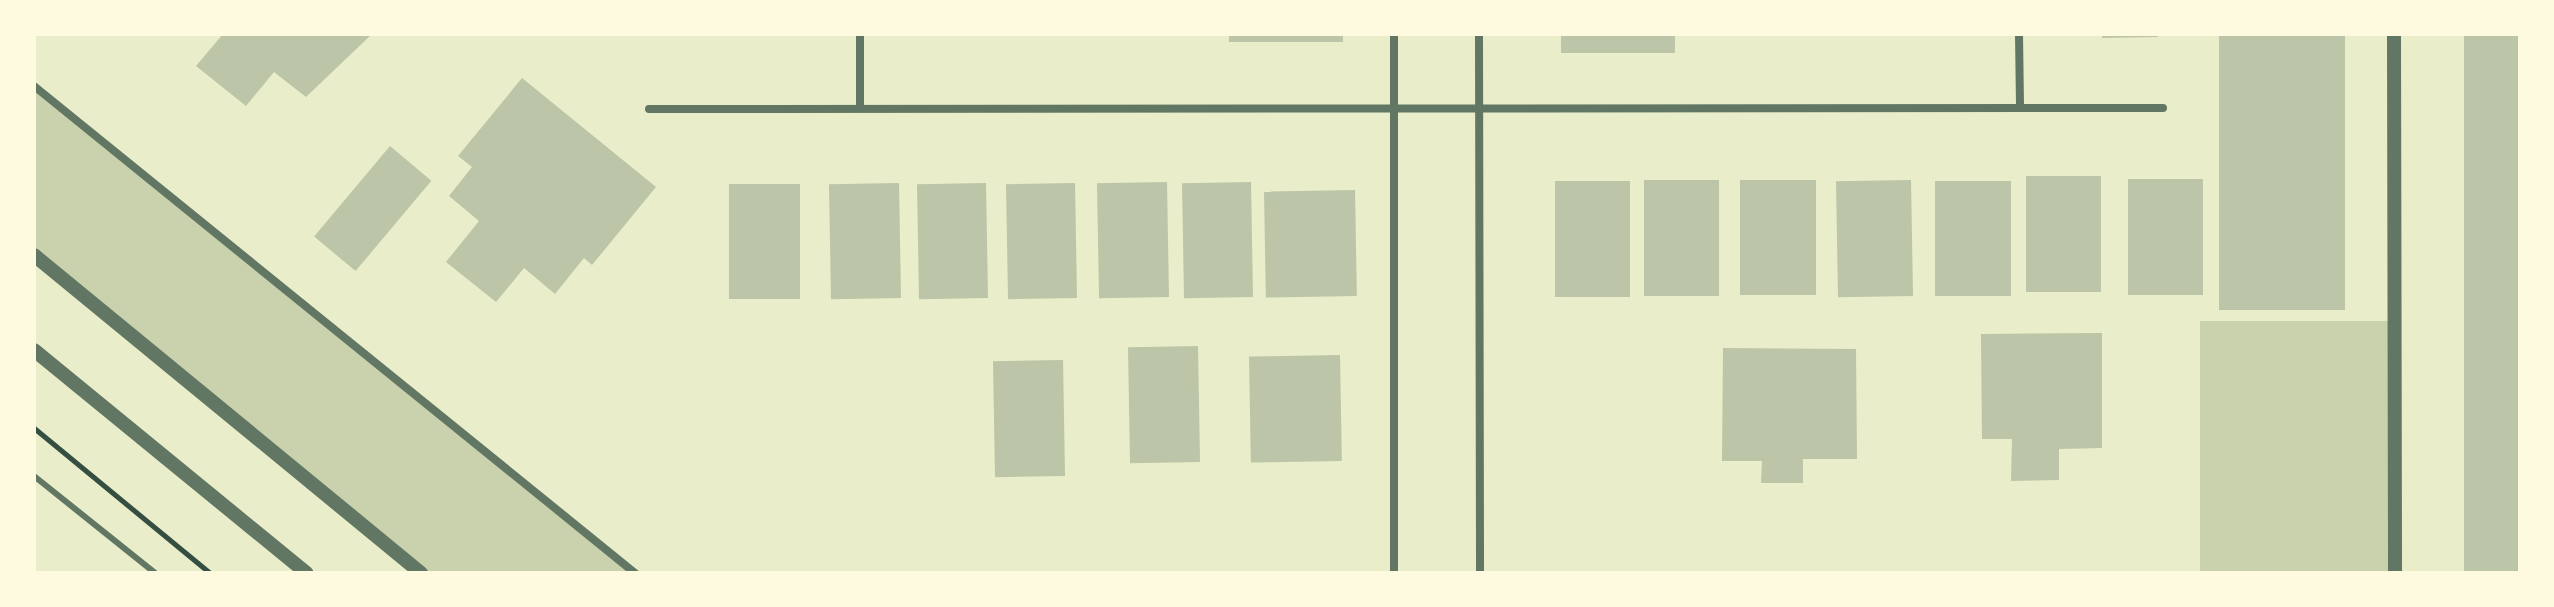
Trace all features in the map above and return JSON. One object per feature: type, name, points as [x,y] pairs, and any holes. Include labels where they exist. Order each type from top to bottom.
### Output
[{"type":"street","points":[[860,34],[860,106]]},
{"type":"street","points":[[1394,34],[1394,573]]},
{"type":"street","points":[[1479,34],[1480,573]]},
{"type":"street","points":[[2019,34],[2020,108]]},
{"type":"street","points":[[2394,34],[2395,573]]},
{"type":"street","points":[[34,86],[635,573]]},
{"type":"street","points":[[649,109],[860,106],[2163,108]]},
{"type":"street","points":[[34,255],[421,573]]},
{"type":"street","points":[[34,350],[306,573]]},
{"type":"lane","points":[[34,476],[155,573]]},
{"type":"path","points":[[34,428],[210,573]]},
{"type":"green space","points":[[34,86],[635,573],[421,573],[34,255]]},
{"type":"green space","points":[[2200,321],[2395,321],[2395,573],[2200,573]]},
{"type":"building","points":[[223,34],[372,34],[306,97],[274,72],[246,106],[196,66]]},
{"type":"building","points":[[1229,34],[1343,34],[1343,42],[1229,42]]},
{"type":"building","points":[[1561,34],[1675,34],[1675,53],[1561,53]]},
{"type":"building","points":[[2102,34],[2158,34],[2158,37],[2102,38]]},
{"type":"building","points":[[2219,34],[2345,34],[2345,310],[2219,310]]},
{"type":"building","points":[[2464,34],[2520,34],[2520,573],[2464,573]]},
{"type":"building","points":[[522,78],[656,187],[592,265],[584,258],[555,294],[524,268],[496,302],[446,262],[479,221],[449,196],[472,167],[458,156]]},
{"type":"building","points":[[390,146],[431,181],[356,271],[314,236]]},
{"type":"building","points":[[2026,176],[2101,176],[2101,292],[2026,292]]},
{"type":"building","points":[[2128,179],[2203,179],[2203,295],[2128,295]]},
{"type":"building","points":[[1644,180],[1719,180],[1719,296],[1644,296]]},
{"type":"building","points":[[1740,180],[1816,180],[1816,295],[1740,295]]},
{"type":"building","points":[[1911,180],[1913,296],[1838,297],[1836,181]]},
{"type":"building","points":[[1555,181],[1630,181],[1630,297],[1555,297]]},
{"type":"building","points":[[1935,181],[2011,181],[2011,296],[1935,296]]},
{"type":"building","points":[[1167,182],[1169,297],[1099,298],[1097,183]]},
{"type":"building","points":[[1251,182],[1253,297],[1184,298],[1182,183]]},
{"type":"building","points":[[899,183],[901,298],[831,299],[829,184]]},
{"type":"building","points":[[986,183],[988,298],[919,299],[917,184]]},
{"type":"building","points":[[1075,183],[1077,298],[1008,299],[1006,184]]},
{"type":"building","points":[[729,184],[800,184],[800,299],[729,299]]},
{"type":"building","points":[[1355,190],[1357,296],[1266,298],[1264,192]]},
{"type":"building","points":[[2102,333],[2102,448],[2059,449],[2059,480],[2011,481],[2012,439],[1982,439],[1981,334]]},
{"type":"building","points":[[1198,346],[1200,462],[1130,463],[1128,347]]},
{"type":"building","points":[[1723,348],[1856,349],[1857,459],[1803,459],[1803,483],[1761,483],[1762,461],[1722,461]]},
{"type":"building","points":[[1340,355],[1342,461],[1251,463],[1249,357]]},
{"type":"building","points":[[1063,360],[1065,476],[995,477],[993,361]]}]
